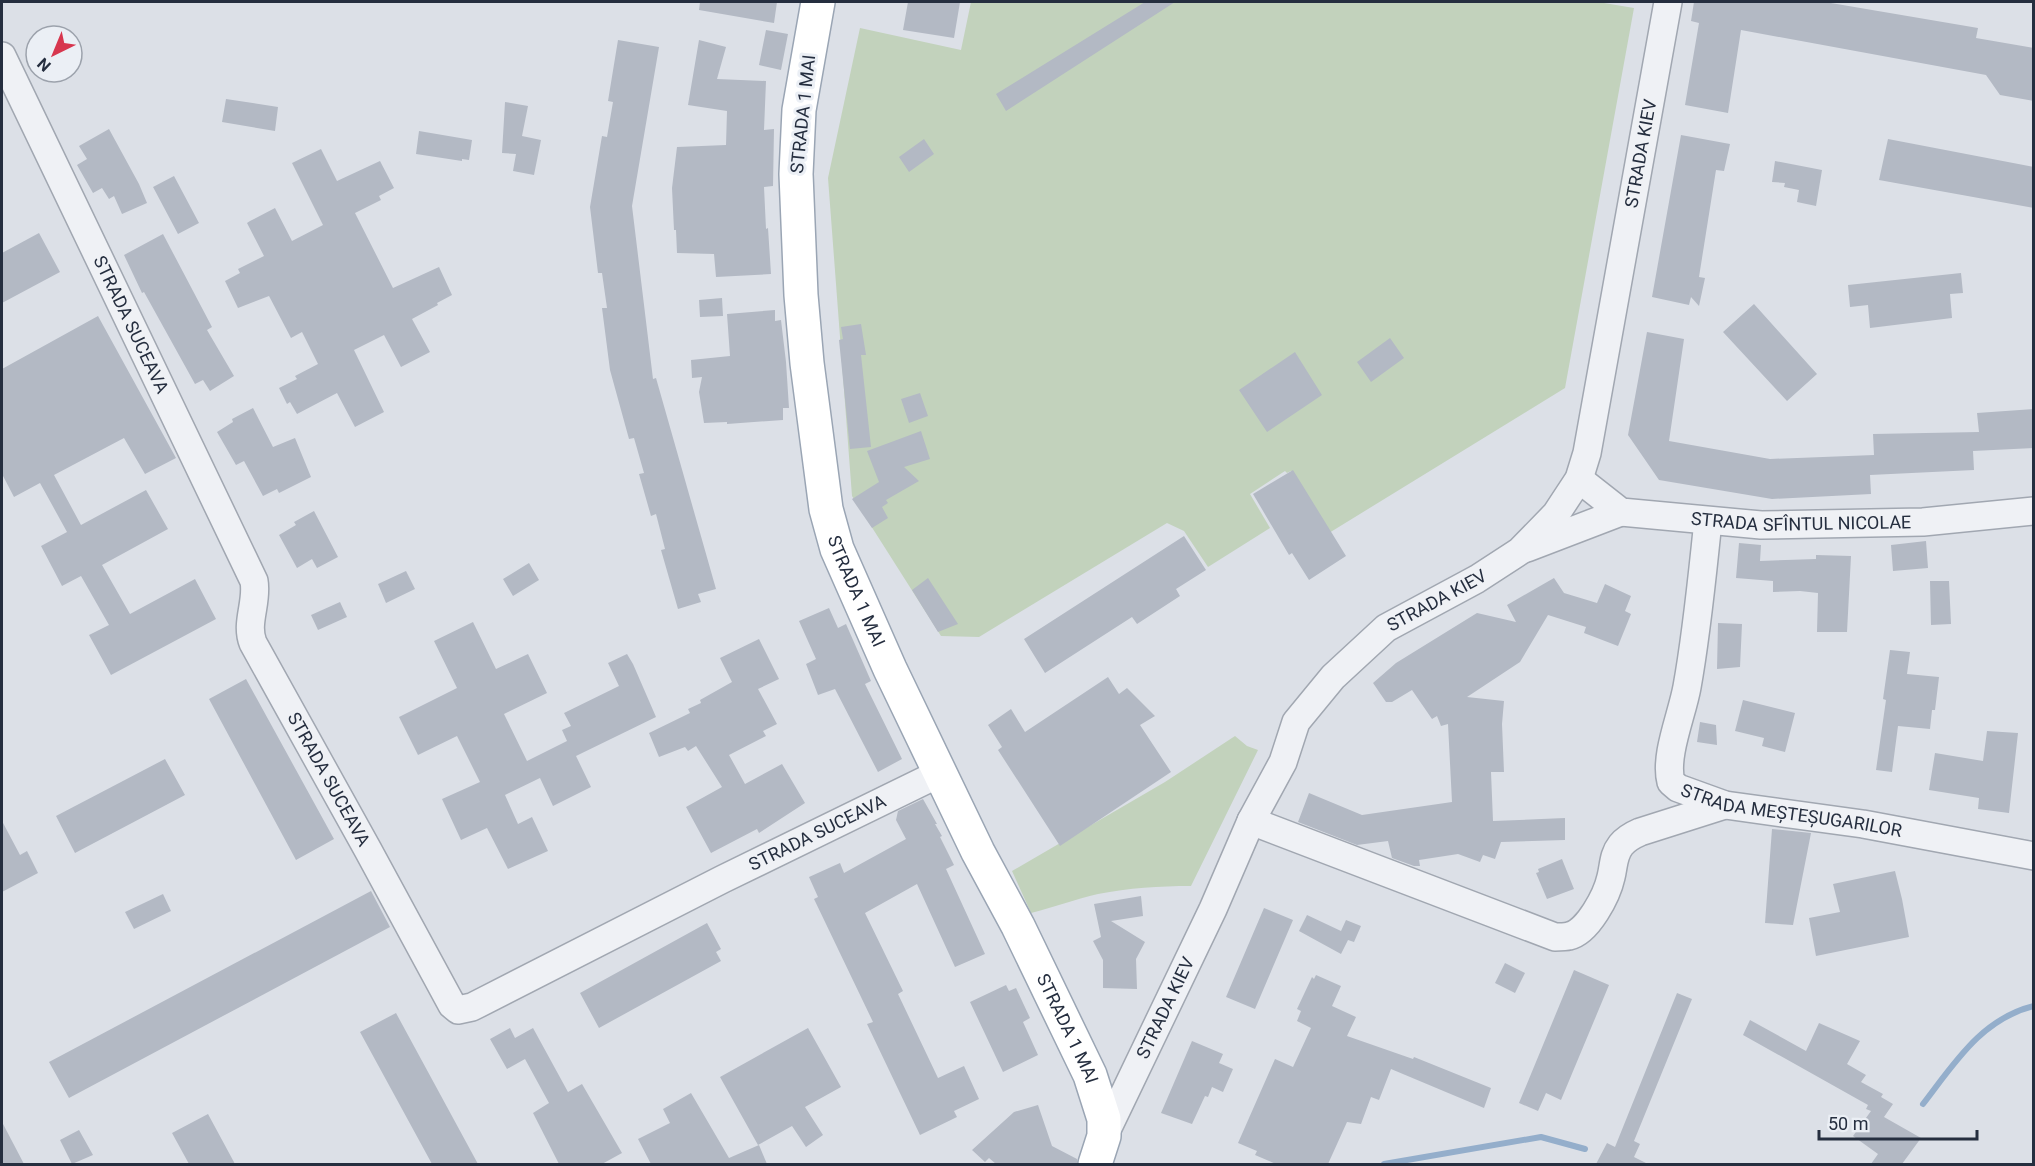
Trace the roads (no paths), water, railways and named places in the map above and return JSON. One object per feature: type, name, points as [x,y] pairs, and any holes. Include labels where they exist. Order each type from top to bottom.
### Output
[{"type":"main road","name":"STRADA 1 MAI","points":[[818,2],[799,110],[796,174],[801,295],[806,351],[826,509],[837,549],[853,587],[940,773],[1086,1066],[1101,1104],[1104,1119],[1100,1150]]},
{"type":"street","name":"STRADA KIEV","points":[[1100,1150],[1213,909],[1251,821],[1283,762],[1296,722],[1333,677],[1386,628],[1477,579],[1520,551],[1556,514],[1580,479],[1587,453],[1668,2]]},
{"type":"street","name":"STRADA SUCEAVA","points":[[2,56],[254,581],[256,592],[250,627],[253,643],[452,1005],[458,1010],[472,1007],[723,879],[940,773]]},
{"type":"street","points":[[1580,479],[1621,512]]},
{"type":"street","name":"STRADA SFÎNTUL NICOLAE","points":[[1621,512],[1761,525],[1923,522],[2034,511]]},
{"type":"street","points":[[1520,551],[1621,512]]},
{"type":"street","name":"STRADA MEȘTEȘUGARILOR","points":[[1708,521],[1701,592],[1687,688],[1669,767],[1671,782],[1678,788],[1725,805],[1863,824],[2034,856]]},
{"type":"street","points":[[1251,821],[1555,937],[1569,936],[1582,930],[1608,887],[1613,860],[1620,846],[1630,837],[1725,805]]},
{"type":"waterway","points":[[1923,1104],[1958,1059],[1984,1032],[2015,1012],[2034,1006]]},
{"type":"waterway","points":[[1384,1164],[1541,1137],[1585,1149]]}]
